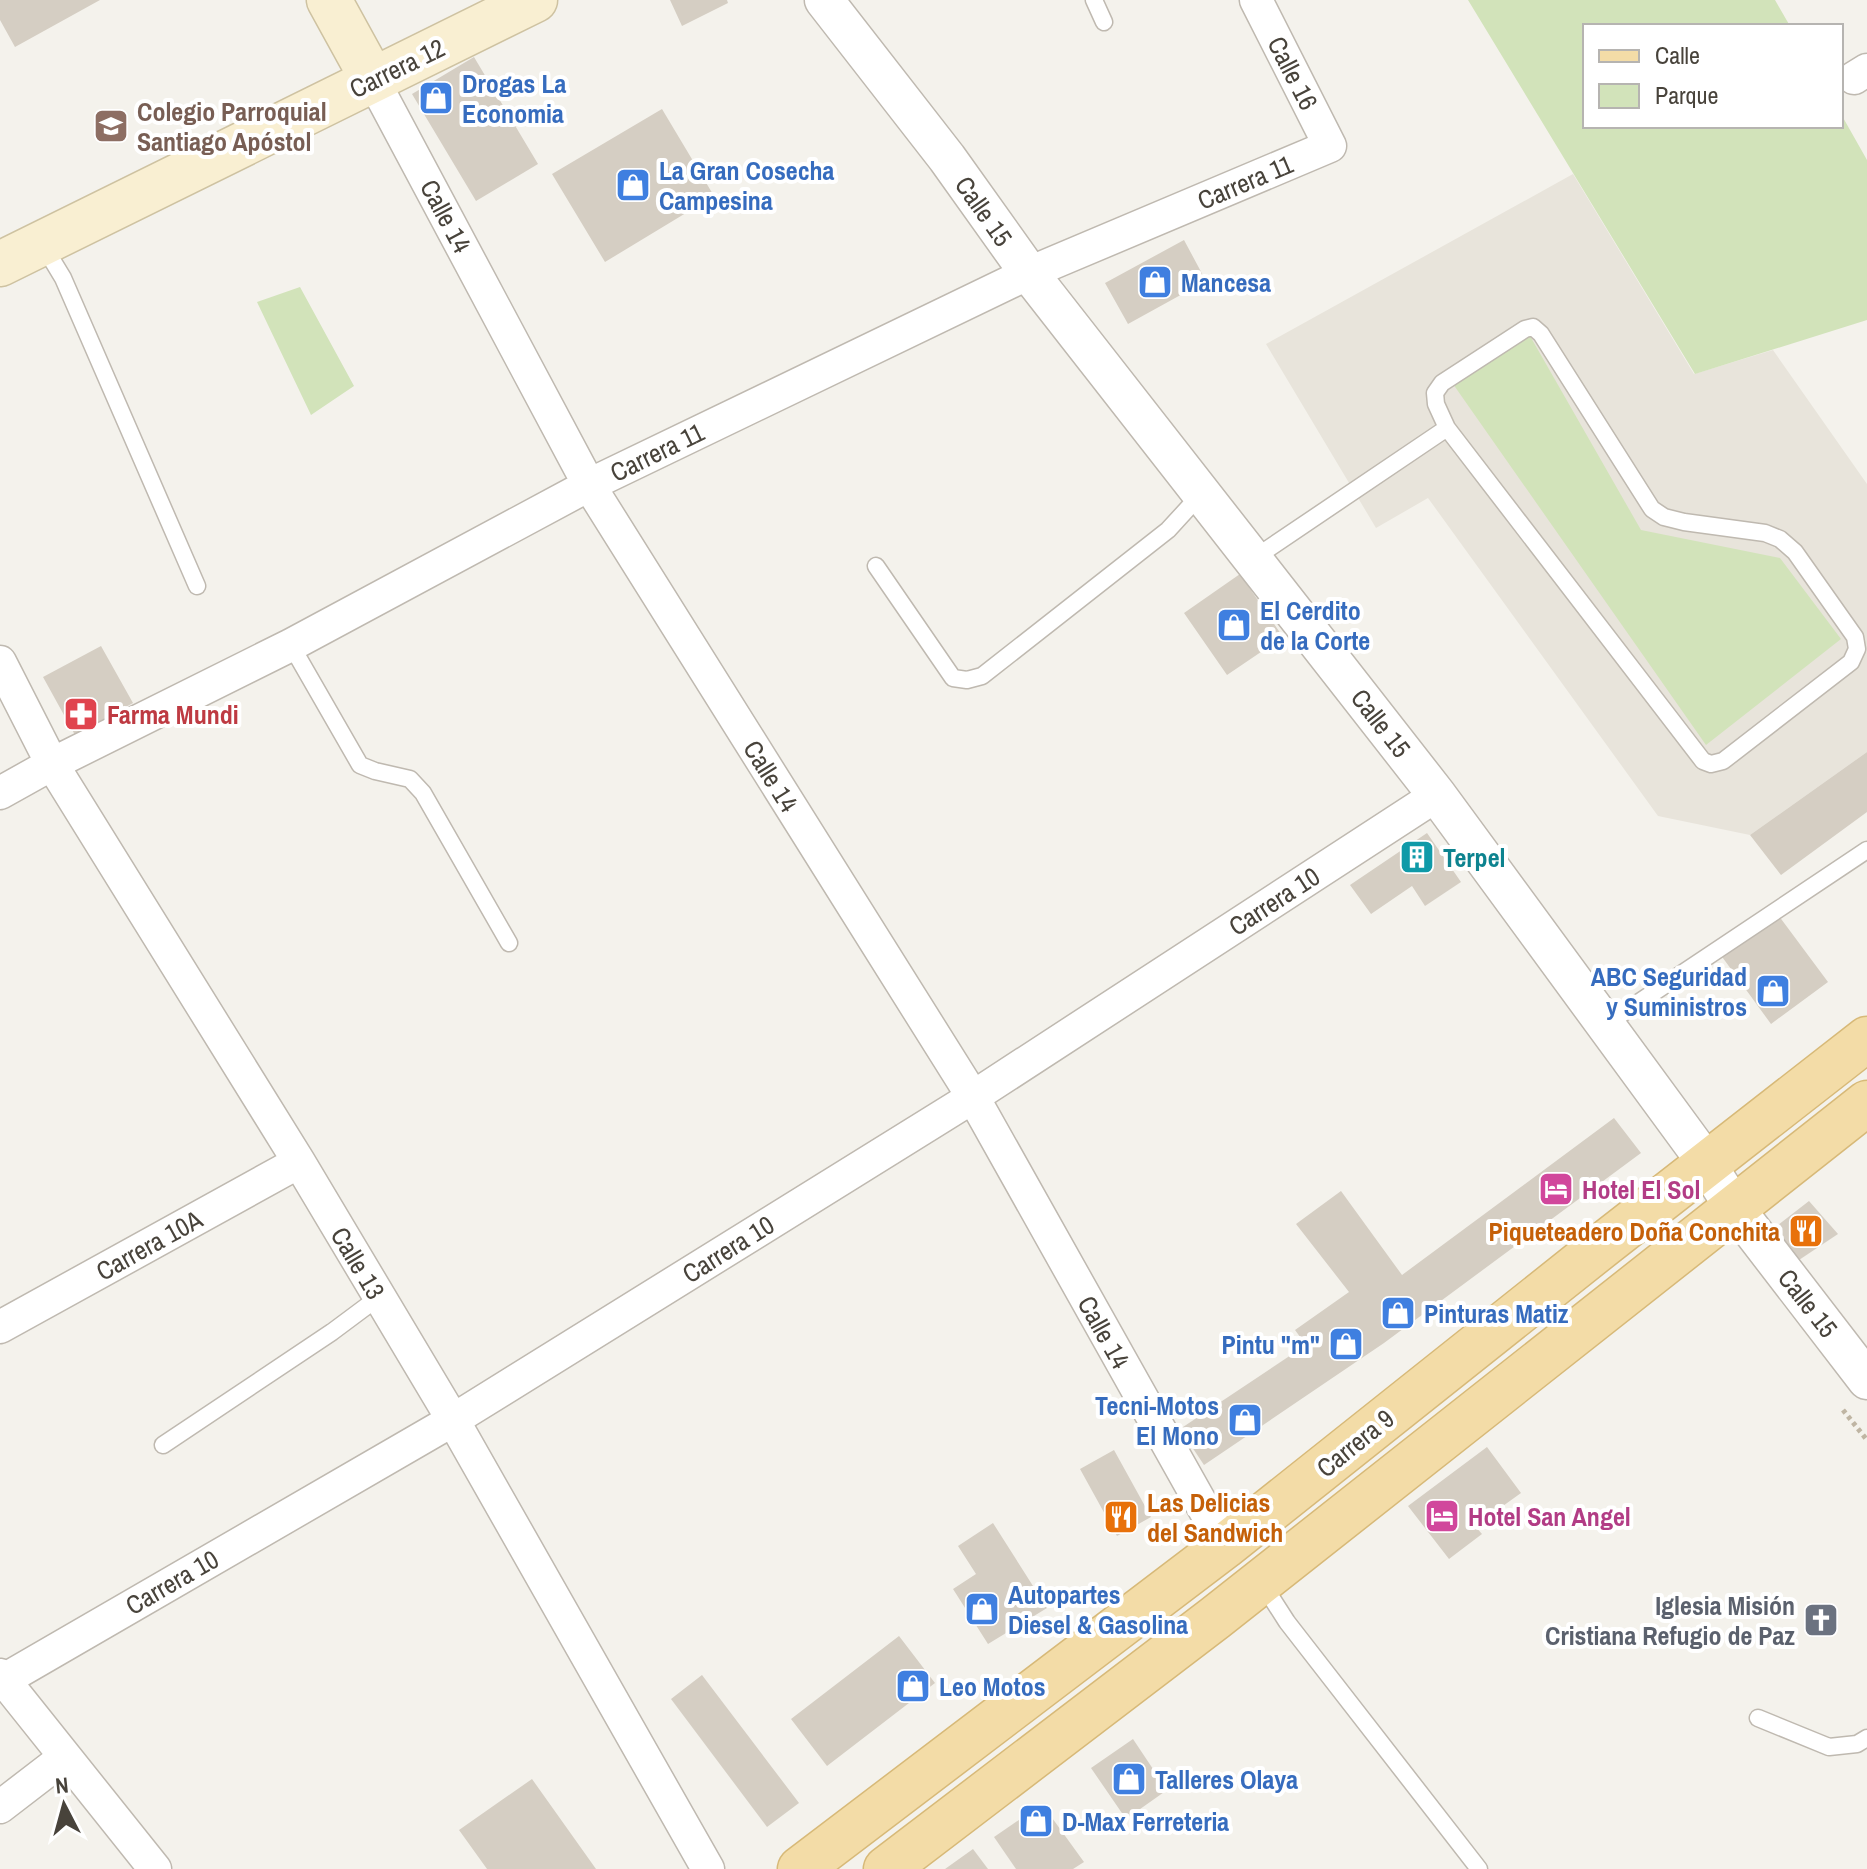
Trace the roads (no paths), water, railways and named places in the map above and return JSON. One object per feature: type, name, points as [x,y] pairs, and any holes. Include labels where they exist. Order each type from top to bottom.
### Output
[{"type":"main road","name":"Calle 14","points":[[329,0],[373,80]]},
{"type":"main road","name":"Carrera 12","points":[[0,264],[535,0]]},
{"type":"main road","name":"Carrera 9","points":[[800,1869],[1225,1546],[1867,1039]]},
{"type":"main road","name":"Carrera 9","points":[[886,1869],[1261,1582],[1867,1103]]},
{"type":"street","name":"Calle 15","points":[[824,0],[947,158],[1029,273],[1437,795],[1706,1164],[1734,1207],[1867,1380]]},
{"type":"street","name":"Calle 16","points":[[1256,0],[1330,146]]},
{"type":"street","name":"Calle 14","points":[[373,80],[589,485],[973,1097],[1225,1546]]},
{"type":"street","name":"Carrera 11","points":[[0,793],[291,645],[589,485],[1029,273],[1330,146]]},
{"type":"street","name":"Calle 13","points":[[0,662],[52,764],[299,1162],[453,1420],[708,1869]]},
{"type":"street","name":"Carrera 10","points":[[2,1677],[453,1420],[973,1097],[1437,795]]},
{"type":"street","name":"Carrera 10A","points":[[0,1327],[299,1162]]},
{"type":"street","points":[[2,1677],[155,1869]]},
{"type":"street","points":[[0,1807],[65,1757]]},
{"type":"lane","points":[[1094,0],[1104,22]]},
{"type":"lane","points":[[42,243],[63,278],[197,586]]},
{"type":"lane","points":[[1533,327],[1541,334],[1652,509],[1664,517],[1684,522],[1765,533],[1780,539],[1795,552],[1855,637],[1857,649],[1851,662],[1723,761],[1711,764],[1703,761],[1447,428],[1436,404],[1435,393],[1442,383],[1525,329],[1533,327]]},
{"type":"lane","points":[[1253,559],[1447,428]]},
{"type":"lane","points":[[876,566],[953,678],[967,680],[982,676],[1168,530],[1201,494]]},
{"type":"lane","points":[[291,645],[360,765],[410,779],[423,793],[509,943]]},
{"type":"lane","points":[[1605,1025],[1864,858]]},
{"type":"lane","points":[[163,1445],[379,1297]]},
{"type":"lane","points":[[1261,1582],[1287,1622],[1479,1869]]},
{"type":"lane","points":[[1758,1718],[1829,1747],[1857,1744],[1867,1738]]},
{"type":"place","name":"Drogas La Economia","points":[[436,98]]},
{"type":"place","name":"Colegio Parroquial Santiago Apóstol","points":[[111,126]]},
{"type":"place","name":"La Gran Cosecha Campesina","points":[[633,185]]},
{"type":"place","name":"Mancesa","points":[[1155,282]]},
{"type":"place","name":"El Cerdito de la Corte","points":[[1234,625]]},
{"type":"place","name":"Farma Mundi","points":[[81,714]]},
{"type":"place","name":"Terpel","points":[[1417,857]]},
{"type":"place","name":"ABC Seguridad y Suministros","points":[[1773,991]]},
{"type":"place","name":"Hotel El Sol","points":[[1556,1189]]},
{"type":"place","name":"Piqueteadero Doña Conchita","points":[[1806,1231]]},
{"type":"place","name":"Pinturas Matiz","points":[[1398,1313]]},
{"type":"place","name":"Pintu \"m\"","points":[[1346,1344]]},
{"type":"place","name":"Tecni-Motos El Mono","points":[[1245,1420]]},
{"type":"place","name":"Hotel San Angel","points":[[1442,1516]]},
{"type":"place","name":"Las Delicias del Sandwich","points":[[1121,1517]]},
{"type":"place","name":"Autopartes Diesel & Gasolina","points":[[982,1609]]},
{"type":"place","name":"Iglesia Misión Cristiana Refugio de Paz","points":[[1821,1620]]},
{"type":"place","name":"Leo Motos","points":[[913,1686]]},
{"type":"place","name":"Talleres Olaya","points":[[1129,1779]]},
{"type":"place","name":"D-Max Ferreteria","points":[[1036,1821]]}]
